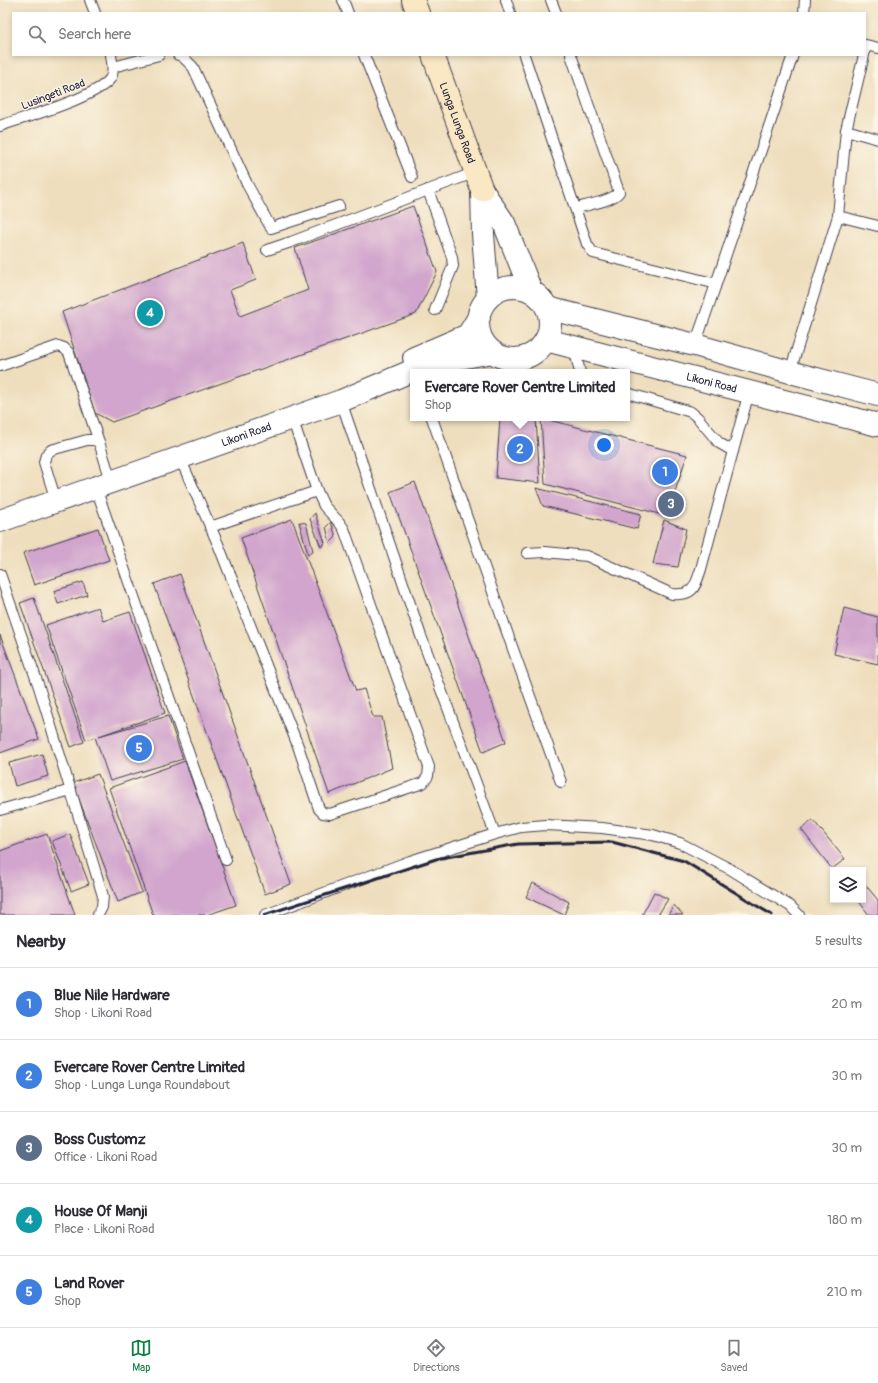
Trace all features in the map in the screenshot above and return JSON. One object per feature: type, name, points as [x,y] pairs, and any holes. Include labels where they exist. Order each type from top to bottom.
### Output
[{"type":"main road","points":[[414,0],[418,12]]},
{"type":"main road","name":"Lunga Lunga Road","points":[[434,56],[479,181]]},
{"type":"street","name":"Lunga Lunga Road","points":[[479,181],[504,223],[531,291]]},
{"type":"street","name":"Lunga Lunga Road","points":[[479,181],[488,298]]},
{"type":"street","points":[[508,287],[531,291],[543,301],[550,319],[546,340],[540,348],[532,355],[512,359],[502,357],[493,352],[483,342],[480,333],[479,318],[482,307],[488,298],[497,291],[508,287]]},
{"type":"street","points":[[546,308],[696,345],[878,395]]},
{"type":"street","name":"Likoni Road","points":[[0,521],[362,379],[468,335],[479,318]]},
{"type":"street","name":"Likoni Road","points":[[546,340],[878,425]]},
{"type":"street","name":"Likoni Road","points":[[422,369],[454,358],[493,352]]},
{"type":"street","name":"Likoni Road","points":[[0,510],[53,491],[102,480],[180,458],[341,401],[410,373]]},
{"type":"lane","points":[[90,0],[95,12]]},
{"type":"lane","points":[[343,0],[348,12]]},
{"type":"lane","points":[[506,0],[510,12]]},
{"type":"lane","points":[[552,0],[556,12]]},
{"type":"lane","points":[[804,12],[805,0]]},
{"type":"lane","points":[[866,45],[878,48]]},
{"type":"lane","points":[[110,56],[113,67],[155,56]]},
{"type":"lane","points":[[182,56],[193,67],[248,184],[271,228],[339,206]]},
{"type":"lane","points":[[364,56],[412,177]]},
{"type":"lane","points":[[524,56],[587,244],[594,253],[713,283],[715,287]]},
{"type":"lane","points":[[571,56],[619,192],[616,196],[576,208]]},
{"type":"lane","points":[[696,345],[794,56]]},
{"type":"lane","points":[[790,372],[838,216],[846,130],[864,56]]},
{"type":"lane","name":"Lusingeti Road","points":[[0,126],[81,98],[101,88],[111,78],[113,67]]},
{"type":"lane","points":[[846,130],[878,139]]},
{"type":"lane","points":[[267,250],[428,190],[479,181]]},
{"type":"lane","points":[[428,190],[452,257],[453,266],[436,310]]},
{"type":"lane","points":[[838,216],[878,226]]},
{"type":"lane","points":[[0,366],[58,346],[64,348],[69,353],[99,442],[102,480],[226,860]]},
{"type":"lane","points":[[574,348],[579,369]]},
{"type":"lane","points":[[526,553],[545,552],[588,556],[672,594],[682,595],[689,592],[694,587],[701,569],[749,392]]},
{"type":"lane","points":[[630,394],[691,412],[719,443],[733,451]]},
{"type":"lane","points":[[341,401],[421,636],[495,834]]},
{"type":"lane","points":[[180,458],[218,544],[298,746],[319,809],[323,813],[330,814],[424,783],[428,776],[429,767],[344,529],[324,506],[317,491],[292,418]]},
{"type":"lane","points":[[433,421],[511,645],[561,782]]},
{"type":"lane","points":[[53,491],[44,462],[46,455],[51,450],[88,440],[99,442]]},
{"type":"lane","points":[[210,527],[317,491]]},
{"type":"lane","points":[[1,581],[39,687],[103,896],[102,907],[98,915]]},
{"type":"lane","points":[[0,810],[71,790]]},
{"type":"lane","points":[[265,915],[410,861],[521,826],[546,825],[602,828],[653,835],[680,843],[730,868],[790,906],[799,915]]},
{"type":"building","points":[[413,206],[437,272],[416,314],[112,422],[95,413],[62,312],[243,243],[256,280],[230,290],[240,316],[308,290],[295,248]]},
{"type":"building","points":[[500,421],[536,421],[540,483],[496,478]]},
{"type":"building","points":[[541,421],[553,421],[687,455],[667,516],[545,484]]},
{"type":"building","points":[[415,482],[506,742],[483,752],[390,492]]},
{"type":"building","points":[[536,488],[641,514],[637,529],[543,506]]},
{"type":"building","points":[[315,513],[325,543],[321,547],[310,519]]},
{"type":"building","points":[[292,519],[356,691],[364,689],[373,717],[382,717],[392,768],[329,794],[241,538]]},
{"type":"building","points":[[664,520],[686,529],[678,567],[653,564]]},
{"type":"building","points":[[299,522],[306,523],[313,551],[308,554]]},
{"type":"building","points":[[331,522],[336,537],[330,543],[326,527]]},
{"type":"building","points":[[98,528],[109,560],[34,585],[23,553]]},
{"type":"building","points":[[180,574],[291,884],[265,894],[154,584]]},
{"type":"building","points":[[83,582],[87,595],[58,604],[54,591]]},
{"type":"building","points":[[34,598],[84,742],[71,747],[20,603]]},
{"type":"building","points":[[98,607],[103,621],[130,612],[165,713],[99,736],[168,716],[183,759],[110,781],[95,737],[86,740],[46,625]]},
{"type":"building","points":[[844,608],[878,617],[878,664],[834,654]]},
{"type":"building","points":[[0,635],[39,739],[0,753]]},
{"type":"building","points":[[42,754],[48,776],[15,786],[9,763]]},
{"type":"building","points":[[185,761],[236,905],[207,915],[153,915],[109,788]]},
{"type":"building","points":[[98,774],[142,892],[118,902],[73,783]]},
{"type":"building","points":[[813,820],[845,859],[835,867],[830,867],[801,829]]},
{"type":"building","points":[[47,834],[75,915],[0,915],[0,851]]},
{"type":"building","points":[[70,834],[89,884],[71,891],[52,841]]},
{"type":"building","points":[[533,883],[569,902],[564,915],[526,897]]},
{"type":"building","points":[[866,886],[878,900],[878,915],[869,915],[860,903],[866,903]]},
{"type":"building","points":[[654,892],[668,899],[658,915],[642,915]]},
{"type":"building","points":[[674,905],[683,915],[668,915]]},
{"type":"railway","points":[[264,915],[436,859],[518,844],[612,842],[684,861],[772,915]]},
{"type":"place","name":"House Of Manji","points":[[150,313]]},
{"type":"place","name":"Evercare Rover Centre Limited","points":[[520,449]]},
{"type":"place","name":"Blue Nile Hardware","points":[[665,472]]},
{"type":"place","name":"Boss Customz","points":[[671,504]]},
{"type":"place","name":"Land Rover","points":[[139,748]]}]
